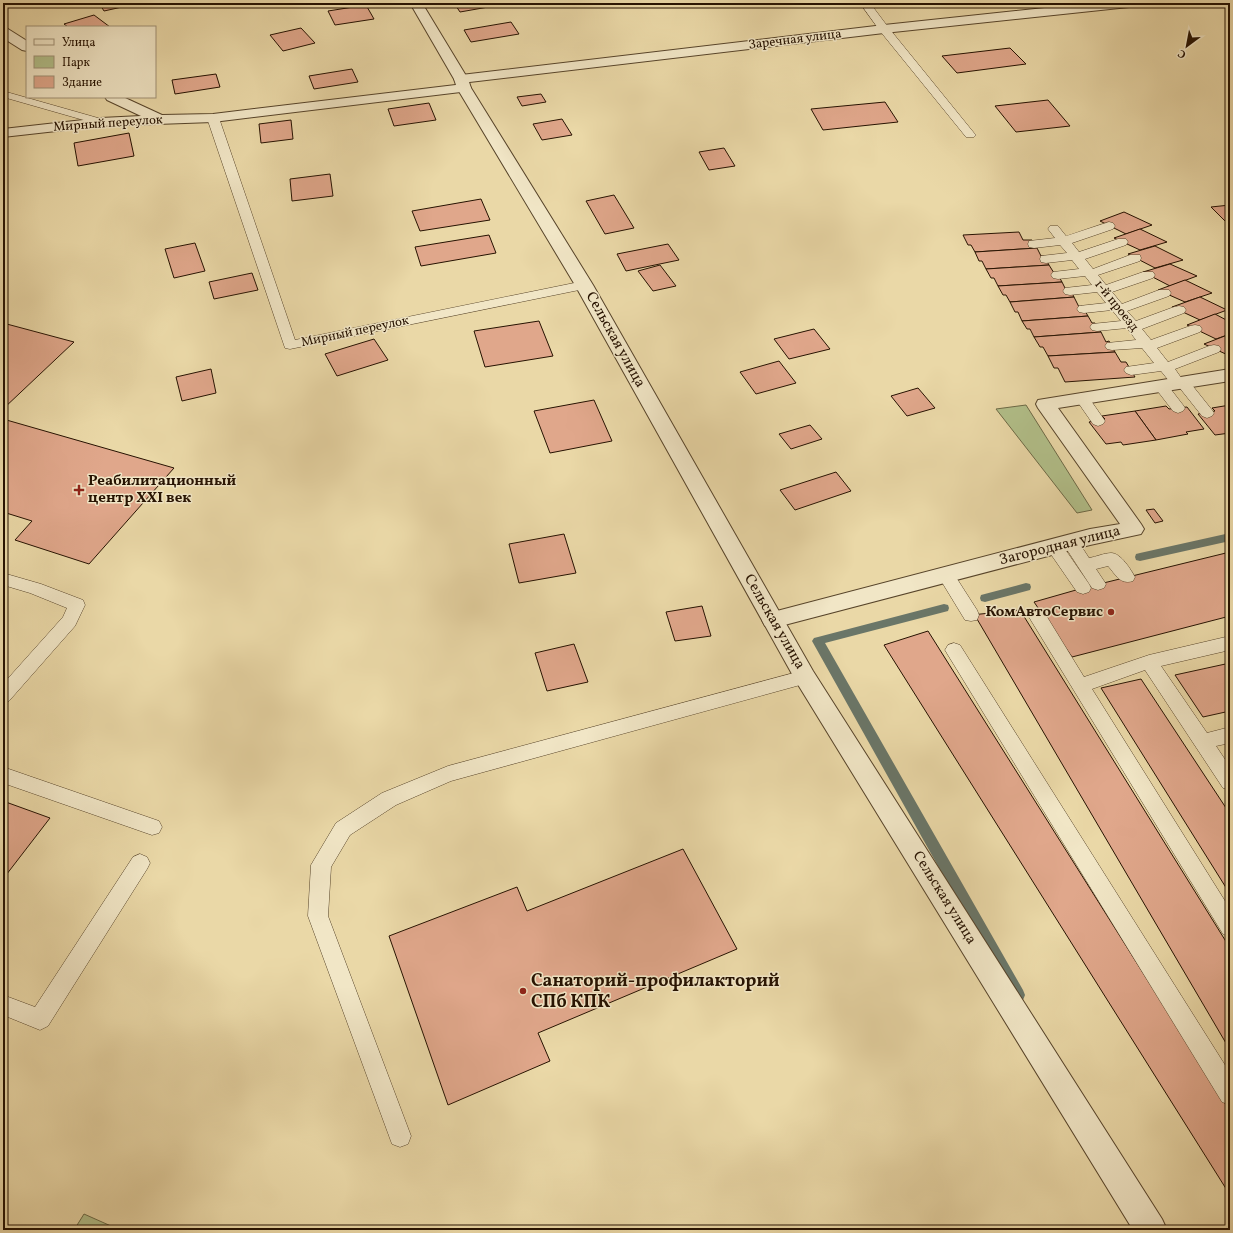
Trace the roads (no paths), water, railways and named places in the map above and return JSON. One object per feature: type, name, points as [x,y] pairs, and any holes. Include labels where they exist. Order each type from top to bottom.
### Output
[{"type":"street","name":"Сельская улица","points":[[416,3],[463,84],[584,284],[805,677],[1151,1230]]},
{"type":"street","name":"Заречная улица","points":[[463,84],[884,29],[1129,3]]},
{"type":"street","points":[[3,32],[26,46]]},
{"type":"street","name":"Мирный переулок","points":[[3,133],[101,122],[213,118],[463,84]]},
{"type":"street","points":[[114,98],[161,120]]},
{"type":"street","name":"Загородная улица","points":[[773,620],[1062,544],[1134,529],[1045,404],[1230,375]]},
{"type":"lane","points":[[865,3],[884,29],[970,135]]},
{"type":"lane","points":[[3,94],[101,122]]},
{"type":"lane","name":"Мирный переулок","points":[[213,118],[290,345],[584,284]]},
{"type":"lane","points":[[1034,244],[1064,241],[1109,226]]},
{"type":"lane","name":"1-й проезд","points":[[1054,229],[1165,367],[1174,384]]},
{"type":"lane","points":[[1046,259],[1076,257],[1122,242]]},
{"type":"lane","points":[[1058,275],[1089,273],[1135,258]]},
{"type":"lane","points":[[1070,291],[1102,289],[1148,275]]},
{"type":"lane","points":[[1084,309],[1117,308],[1164,293]]},
{"type":"lane","points":[[1098,327],[1131,326],[1179,310]]},
{"type":"lane","points":[[1112,346],[1147,345],[1195,329]]},
{"type":"lane","points":[[1131,370],[1165,367],[1214,349]]},
{"type":"lane","points":[[1174,384],[1178,408]]},
{"type":"lane","points":[[1174,384],[1207,413]]},
{"type":"lane","points":[[1082,398],[1098,421]]},
{"type":"lane","points":[[1062,544],[1086,565],[1091,586],[1062,544]]},
{"type":"lane","points":[[1086,565],[1112,559],[1126,577]]},
{"type":"lane","points":[[946,575],[971,615]]},
{"type":"lane","points":[[3,578],[35,588],[77,605],[69,621],[3,696]]},
{"type":"lane","points":[[1038,617],[1230,927]]},
{"type":"lane","points":[[1081,685],[1149,662],[1230,644]]},
{"type":"lane","points":[[954,650],[1230,1094]]},
{"type":"lane","points":[[1149,662],[1230,782]]},
{"type":"lane","points":[[400,1136],[318,916],[321,865],[343,829],[388,799],[448,774],[805,677]]},
{"type":"lane","points":[[1202,741],[1230,735]]},
{"type":"lane","points":[[3,775],[152,826]]},
{"type":"lane","points":[[3,1006],[40,1019],[140,863]]},
{"type":"waterway","points":[[1140,557],[1230,537]]},
{"type":"waterway","points":[[985,598],[1026,587]]},
{"type":"waterway","points":[[944,608],[818,641],[1018,995]]},
{"type":"place","name":"Реабилитационный центр ХХI век","points":[[79,490]]},
{"type":"place","name":"КомАвтоСервис","points":[[1111,612]]},
{"type":"place","name":"Санаторий-профилакторий СПб КПК","points":[[523,991]]}]
